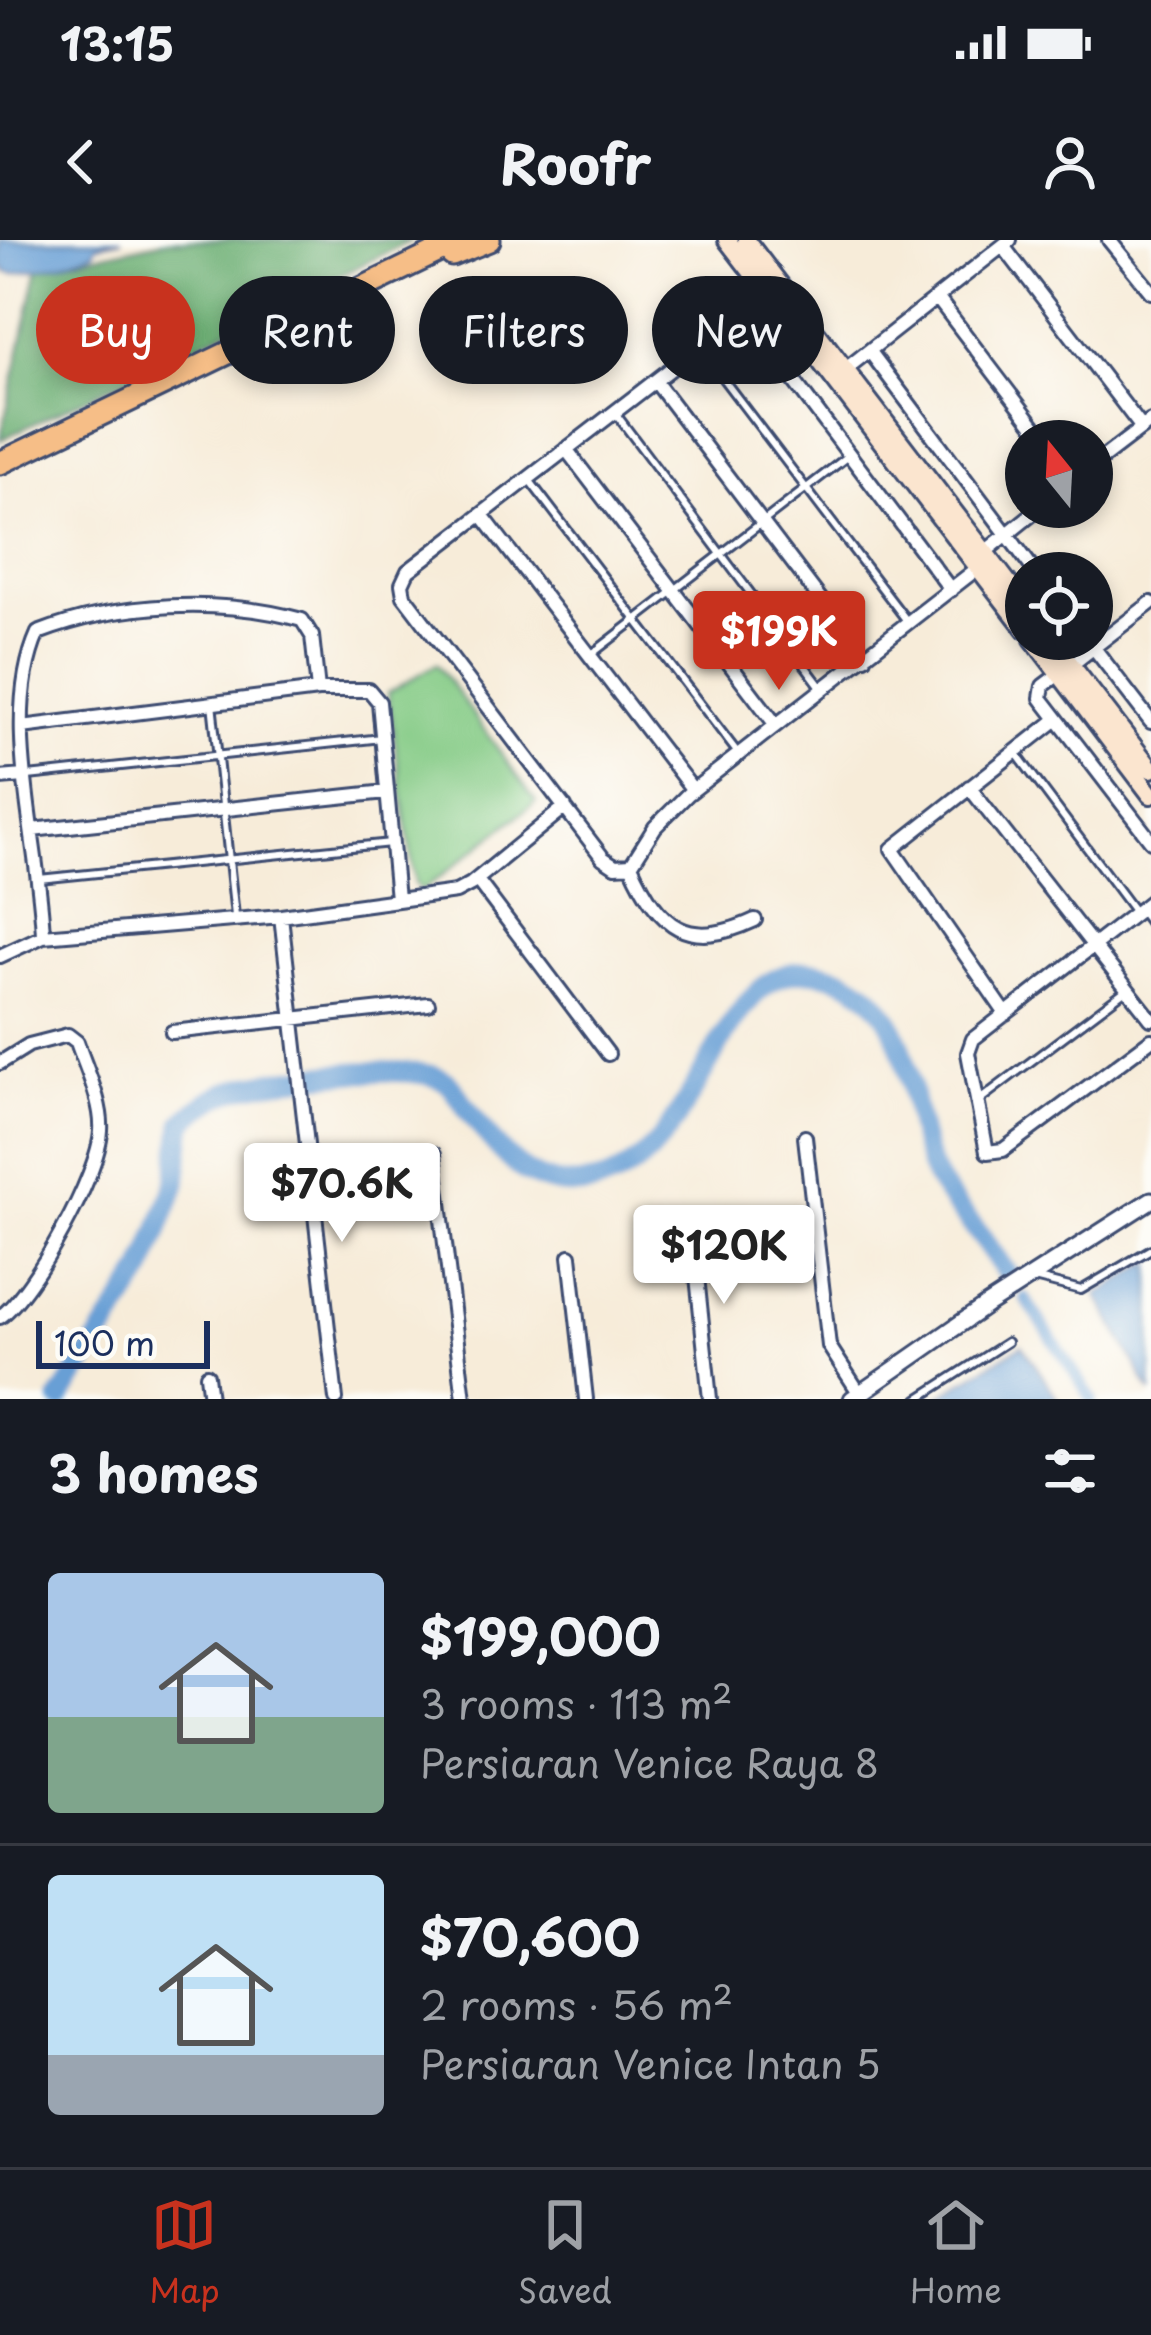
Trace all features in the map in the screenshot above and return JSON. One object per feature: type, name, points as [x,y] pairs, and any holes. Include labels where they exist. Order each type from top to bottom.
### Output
[{"type":"highway","points":[[393,276],[462,240]]},
{"type":"highway","points":[[395,277],[489,240]]},
{"type":"highway","points":[[0,463],[219,359]]},
{"type":"main road","points":[[727,240],[761,276]]},
{"type":"main road","points":[[746,240],[766,276]]},
{"type":"main road","points":[[824,343],[847,368],[915,472]]},
{"type":"main road","points":[[824,355],[1005,593]]},
{"type":"main road","points":[[982,560],[1005,584]]},
{"type":"main road","points":[[1057,660],[1151,770]]},
{"type":"main road","points":[[1065,669],[1081,702],[1151,795]]},
{"type":"street","points":[[1109,240],[1151,292]]},
{"type":"street","points":[[847,368],[1006,243],[1147,425],[1113,450]]},
{"type":"street","points":[[938,299],[1030,420]]},
{"type":"street","points":[[871,353],[1020,552]]},
{"type":"street","points":[[632,865],[615,866],[603,858],[404,596],[402,584],[408,571],[652,384]]},
{"type":"street","points":[[658,384],[865,658]]},
{"type":"street","points":[[796,384],[951,590]]},
{"type":"street","points":[[566,449],[776,725]]},
{"type":"street","points":[[482,514],[693,790]]},
{"type":"street","points":[[632,865],[655,827],[693,790],[951,590],[1016,528]]},
{"type":"street","points":[[1113,628],[1151,603]]},
{"type":"street","points":[[43,936],[22,727],[28,652],[38,633],[112,615],[180,606],[274,612],[302,620],[312,636],[319,690]]},
{"type":"street","points":[[1074,660],[1040,692],[1151,841]]},
{"type":"street","points":[[1103,660],[1151,722]]},
{"type":"street","points":[[22,727],[319,690],[369,690],[380,702],[397,899]]},
{"type":"street","points":[[1006,1013],[892,849],[1058,719]]},
{"type":"street","points":[[0,778],[24,776]]},
{"type":"street","points":[[969,787],[1151,1019]]},
{"type":"street","points":[[32,830],[386,792]]},
{"type":"street","points":[[0,956],[43,936],[281,916],[456,892],[565,807]]},
{"type":"street","points":[[632,865],[655,907],[683,932],[704,937],[755,920]]},
{"type":"street","points":[[477,880],[608,1054]]},
{"type":"street","points":[[1142,908],[969,1046],[986,1152],[1003,1150],[1151,1040]]},
{"type":"street","points":[[281,916],[336,1399]]},
{"type":"street","points":[[172,1032],[428,1004]]},
{"type":"street","points":[[0,1063],[28,1045],[68,1035],[77,1042],[102,1126],[99,1150],[48,1258],[18,1303],[0,1317]]},
{"type":"street","points":[[805,1137],[829,1346],[856,1396],[1151,1200]]},
{"type":"street","points":[[434,1154],[464,1399]]},
{"type":"street","points":[[691,1220],[710,1399]]},
{"type":"street","points":[[570,1256],[586,1399]]},
{"type":"street","points":[[206,1375],[210,1399]]},
{"type":"lane","points":[[727,384],[909,623]]},
{"type":"lane","points":[[614,412],[823,690]]},
{"type":"lane","points":[[590,656],[849,454]]},
{"type":"lane","points":[[528,478],[740,755]]},
{"type":"lane","points":[[212,703],[236,920]]},
{"type":"lane","points":[[24,776],[382,738]]},
{"type":"lane","points":[[1015,752],[1151,925]]},
{"type":"lane","points":[[39,879],[391,843]]},
{"type":"lane","points":[[976,1103],[1127,989]]},
{"type":"lane","points":[[1031,1277],[1082,1290],[1151,1249]]},
{"type":"lane","points":[[918,1399],[1007,1342]]},
{"type":"green space","points":[[170,240],[413,240],[339,276],[219,276],[219,334],[195,346],[195,276],[36,276],[38,268]]},
{"type":"green space","points":[[36,277],[36,384],[116,384],[0,440]]},
{"type":"green space","points":[[437,664],[536,802],[422,891],[415,884],[388,693]]},
{"type":"water","points":[[0,240],[122,240],[97,245],[94,252],[61,264],[13,274],[0,261]]},
{"type":"water","points":[[1151,1262],[1151,1393],[1097,1295]]},
{"type":"water","points":[[1022,1345],[1058,1399],[935,1399]]},
{"type":"waterway","points":[[60,1399],[143,1272],[176,1184],[183,1123],[214,1098],[246,1086],[302,1077],[424,1074],[449,1084],[502,1152],[530,1174],[566,1185],[587,1184],[629,1168],[662,1137],[738,1014],[767,984],[802,971],[847,981],[886,1015],[905,1062],[930,1165],[1009,1276]]},
{"type":"waterway","points":[[1025,1298],[1092,1399]]}]
